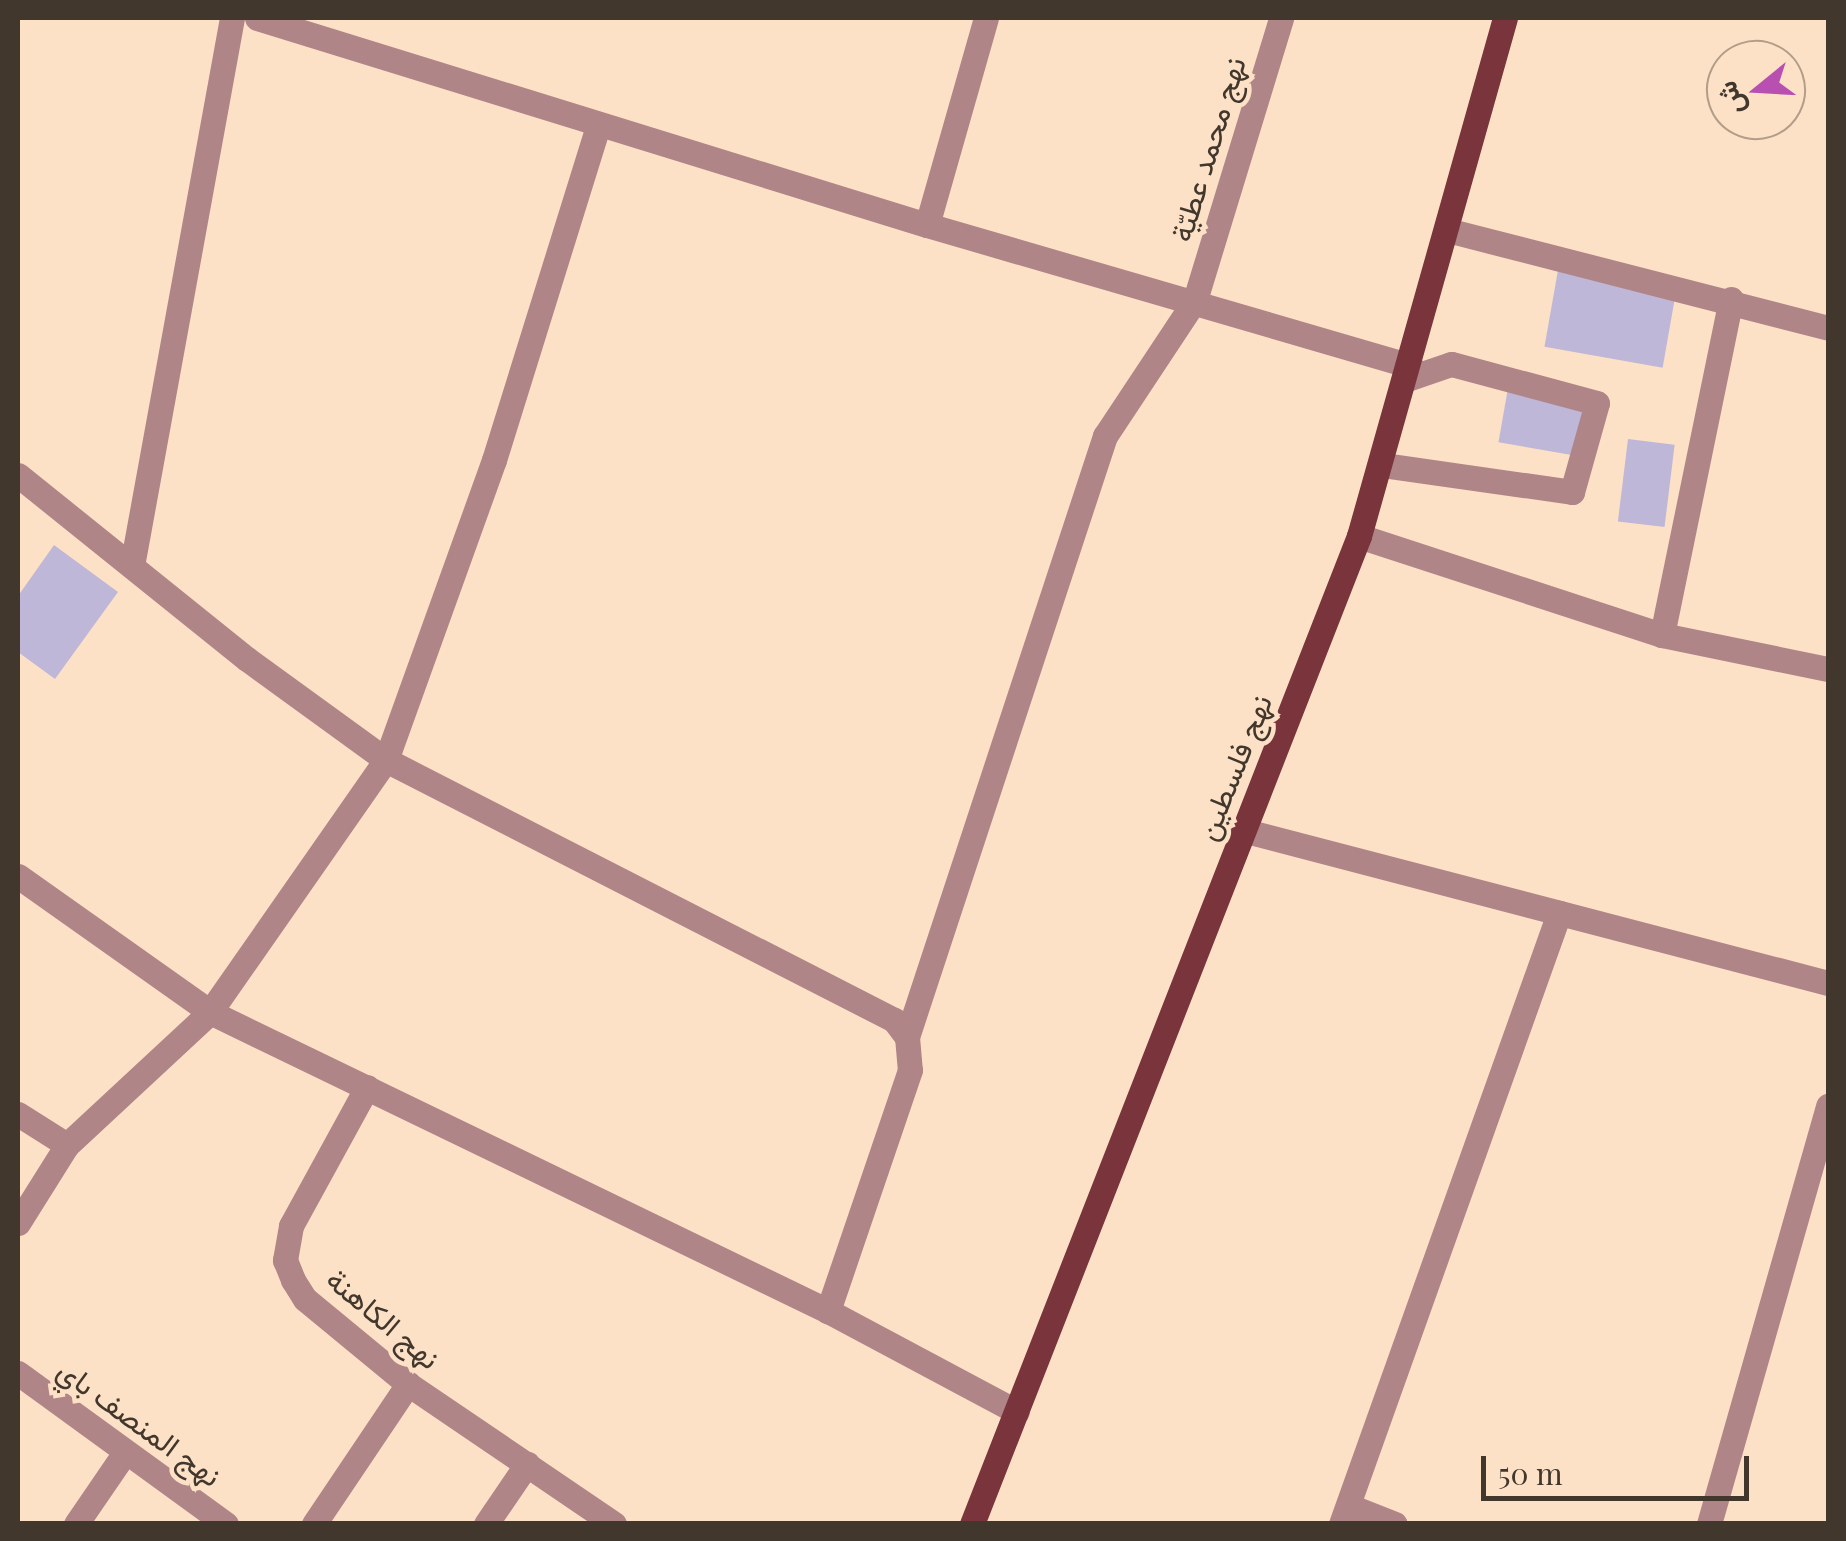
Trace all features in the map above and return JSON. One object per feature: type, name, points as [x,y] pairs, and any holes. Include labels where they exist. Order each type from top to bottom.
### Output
[{"type":"main road","name":"نهج فلسطين","points":[[972,1524],[1358,536],[1383,465],[1505,18]]},
{"type":"street","points":[[132,566],[232,18]]},
{"type":"street","points":[[257,18],[927,225],[1195,300],[1409,373],[1451,364],[1597,403],[1572,492],[1383,465]]},
{"type":"street","points":[[927,225],[986,18]]},
{"type":"street","name":"نهج محمد عطيّة","points":[[828,1310],[910,1070],[907,1038],[1105,436],[1195,300],[1281,18]]},
{"type":"street","points":[[18,1223],[67,1145],[210,1012],[386,760],[494,460],[598,126]]},
{"type":"street","points":[[1447,230],[1730,299],[1828,328]]},
{"type":"street","points":[[1662,635],[1730,299]]},
{"type":"street","points":[[18,475],[386,760],[894,1020],[907,1038]]},
{"type":"street","points":[[1358,536],[1662,635],[1828,669]]},
{"type":"street","points":[[1242,830],[1828,983]]},
{"type":"street","points":[[18,876],[210,1012],[828,1310],[1016,1412]]},
{"type":"street","points":[[1395,1524],[1345,1515],[1559,913]]},
{"type":"street","name":"نهج الكاهنة","points":[[367,1087],[291,1226],[284,1260],[305,1299],[408,1384],[614,1524]]},
{"type":"street","points":[[1709,1524],[1828,1106]]},
{"type":"street","points":[[18,1114],[67,1145]]},
{"type":"street","name":"نهج المنصف باي","points":[[18,1373],[124,1454],[226,1524]]},
{"type":"street","points":[[314,1524],[408,1384]]},
{"type":"street","points":[[76,1524],[124,1454]]},
{"type":"street","points":[[486,1524],[527,1464]]},
{"type":"building","points":[[1558,270],[1676,291],[1663,368],[1544,347]]},
{"type":"building","points":[[1508,388],[1590,402],[1580,457],[1498,442]]},
{"type":"building","points":[[1628,439],[1675,445],[1665,527],[1618,521]]},
{"type":"building","points":[[54,545],[118,592],[55,679],[18,652],[18,596]]}]
